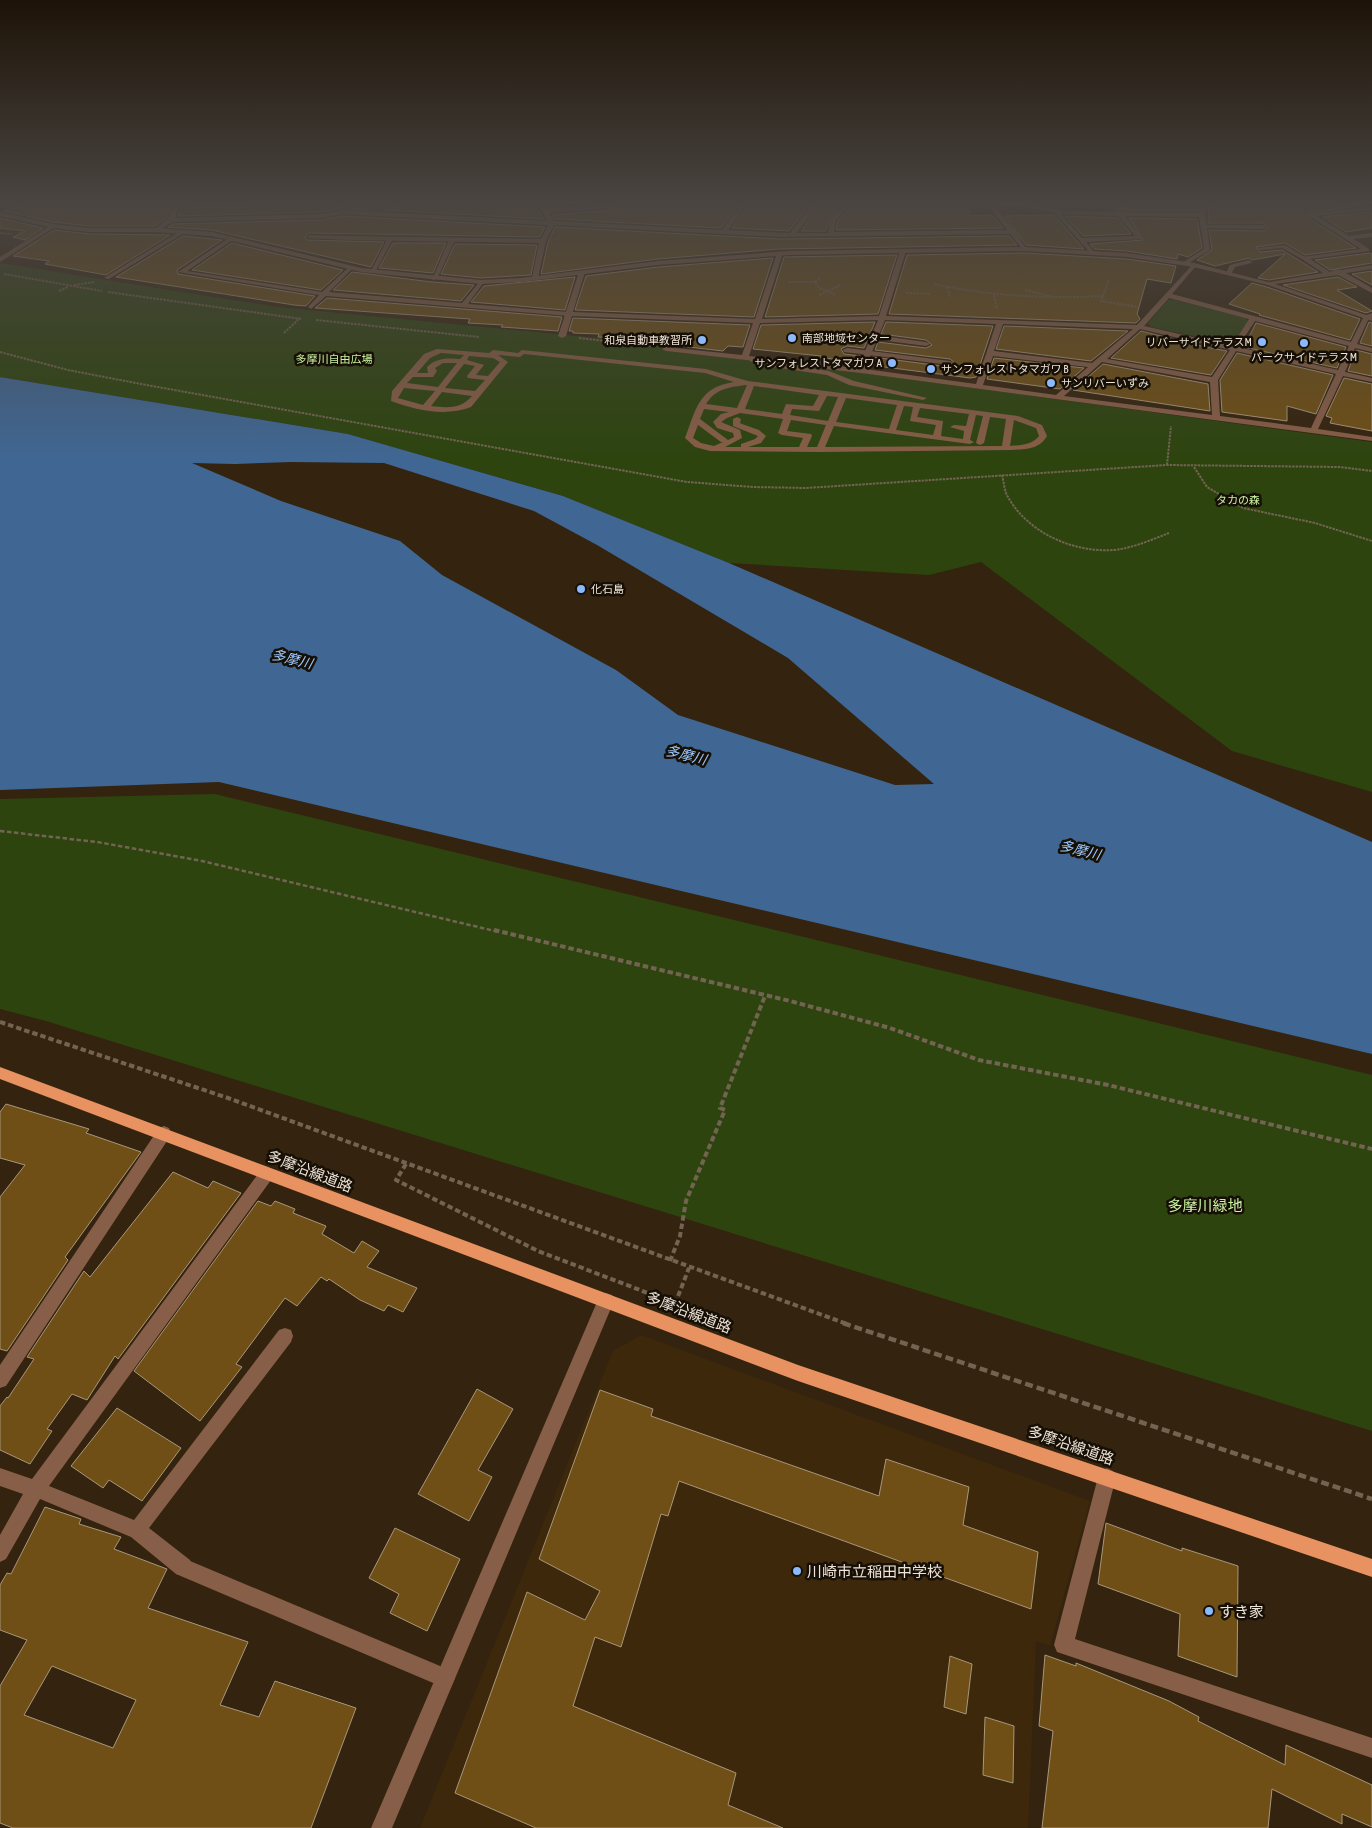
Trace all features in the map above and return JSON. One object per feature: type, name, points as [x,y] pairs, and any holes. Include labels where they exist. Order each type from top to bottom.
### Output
[{"type":"main road","name":"多摩沿線道路","points":[[0,1073],[164,1133],[266,1175],[798,1374],[1372,1568]]},
{"type":"street","points":[[287,288],[324,294],[568,314],[758,321],[882,318],[1139,327],[1372,380]]},
{"type":"street","points":[[311,307],[330,288]]},
{"type":"street","points":[[463,306],[476,288]]},
{"type":"street","points":[[562,336],[577,288]]},
{"type":"street","points":[[749,359],[758,321],[770,288]]},
{"type":"street","points":[[862,371],[891,288]]},
{"type":"street","points":[[1059,396],[1139,327],[1172,288]]},
{"type":"street","points":[[1283,288],[1370,317],[1352,344],[1341,373],[1314,430]]},
{"type":"street","points":[[1166,295],[1372,350]]},
{"type":"street","points":[[1216,417],[1214,380],[1253,319]]},
{"type":"street","points":[[978,386],[1000,322]]},
{"type":"street","points":[[875,337],[926,344]]},
{"type":"street","points":[[666,349],[1059,396],[1372,439]]},
{"type":"street","points":[[847,350],[950,363]]},
{"type":"street","points":[[447,351],[469,353],[491,356],[504,362],[478,394],[463,408],[441,410],[394,399],[393,396],[427,356],[432,353],[447,351]]},
{"type":"street","points":[[491,356],[493,352],[520,355],[522,352],[697,370],[750,384],[1010,417],[1031,422],[1042,431],[1040,441],[1031,446],[1008,447],[798,450],[777,438],[757,450],[735,450],[715,449],[698,445],[689,438],[707,393],[717,387],[750,384]]},
{"type":"street","points":[[426,407],[469,353]]},
{"type":"street","points":[[990,353],[1098,363],[1214,380]]},
{"type":"street","points":[[749,359],[760,363],[829,373],[852,382],[949,403],[973,412]]},
{"type":"street","points":[[411,375],[430,375],[433,371],[431,367],[438,362],[462,362],[480,365],[471,376],[491,379]]},
{"type":"street","points":[[740,411],[742,397],[750,384]]},
{"type":"street","points":[[402,385],[478,394]]},
{"type":"street","points":[[798,450],[808,436],[782,433],[789,406],[816,409],[824,393]]},
{"type":"street","points":[[820,450],[842,395]]},
{"type":"street","points":[[892,431],[901,403]]},
{"type":"street","points":[[917,405],[913,419],[940,423],[937,437]]},
{"type":"street","points":[[702,406],[1008,447]]},
{"type":"street","points":[[715,449],[739,435],[733,430],[720,426],[717,422],[724,416],[740,411]]},
{"type":"street","points":[[966,441],[973,412]]},
{"type":"street","points":[[735,450],[758,441],[762,437],[760,432],[743,429],[736,424],[738,418],[753,413]]},
{"type":"street","points":[[980,443],[986,414]]},
{"type":"street","points":[[1008,447],[1010,417]]},
{"type":"street","points":[[696,420],[728,443]]},
{"type":"street","points":[[954,427],[969,428]]},
{"type":"street","points":[[707,438],[718,435]]},
{"type":"street","points":[[0,1380],[164,1133]]},
{"type":"street","points":[[0,1553],[36,1489],[266,1175]]},
{"type":"street","points":[[381,1828],[606,1301]]},
{"type":"street","points":[[137,1530],[285,1336]]},
{"type":"street","points":[[0,1477],[36,1489],[137,1530],[183,1567],[445,1678]]},
{"type":"street","points":[[1107,1477],[1064,1645],[1372,1748]]},
{"type":"path","points":[[60,291],[65,288]]},
{"type":"path","points":[[820,288],[836,294]]},
{"type":"path","points":[[819,295],[835,288]]},
{"type":"path","points":[[947,288],[950,298]]},
{"type":"path","points":[[955,288],[994,295],[1058,298],[1103,296]]},
{"type":"path","points":[[1106,288],[1101,301],[1142,307]]},
{"type":"path","points":[[1025,290],[1058,298]]},
{"type":"path","points":[[903,293],[930,294]]},
{"type":"path","points":[[284,333],[300,319]]},
{"type":"path","points":[[562,336],[655,346]]},
{"type":"path","points":[[1166,465],[1171,423]]},
{"type":"path","points":[[1193,466],[1207,488],[1243,508],[1315,523],[1372,541]]},
{"type":"path","points":[[1002,475],[1007,496],[1026,521],[1052,538],[1081,549],[1114,550],[1149,541],[1169,533]]},
{"type":"path","points":[[0,831],[97,842],[202,861],[765,996],[890,1028],[979,1060],[1108,1085],[1372,1149]]},
{"type":"path","points":[[670,1261],[680,1236],[686,1202],[725,1110],[720,1108],[765,996]]},
{"type":"path","points":[[0,1022],[220,1095],[822,1316],[1372,1499]]},
{"type":"path","points":[[406,1164],[396,1180],[538,1251],[660,1298]]},
{"type":"path","points":[[668,1301],[675,1305],[689,1268]]},
{"type":"shaded area","name":"川崎市立稲田中学校","points":[[641,1335],[1090,1501],[1050,1646],[1036,1641],[1028,1828],[420,1828],[613,1351]]},
{"type":"green space","points":[[0,288],[159,288],[277,307],[659,344],[666,351],[826,368],[1372,442],[1372,792],[1232,751],[981,562],[929,575],[729,563],[563,496],[348,434],[0,377]]},
{"type":"green space","points":[[1168,300],[1246,318],[1248,321],[1233,344],[1151,327],[1148,323]]},
{"type":"green space","name":"多摩川緑地","points":[[215,794],[1372,1075],[1372,1431],[46,1021],[0,1009],[0,799]]},
{"type":"water","name":"多摩川","points":[[0,377],[348,434],[563,496],[729,563],[1372,842],[1372,1054],[219,782],[0,790]],"holes":[[[192,463],[384,463],[534,511],[597,545],[788,658],[934,784],[895,785],[678,715],[616,670],[442,575],[400,541],[281,501]]]},
{"type":"building","points":[[188,288],[267,288],[315,296],[306,306]]},
{"type":"building","points":[[335,288],[471,288],[461,301],[333,290]]},
{"type":"building","points":[[482,288],[572,288],[565,310],[471,302]]},
{"type":"building","points":[[582,288],[763,288],[754,317],[575,310]]},
{"type":"building","points":[[774,288],[886,288],[878,314],[765,317]]},
{"type":"building","points":[[897,288],[1144,288],[1137,314],[1140,319],[1136,323],[889,314]]},
{"type":"building","points":[[1246,288],[1271,288],[1360,319],[1350,340],[1259,315],[1229,304]]},
{"type":"building","points":[[1293,288],[1348,288],[1337,290],[1372,311],[1366,313]]},
{"type":"building","points":[[327,298],[562,317],[558,331],[468,323],[470,319],[315,308]]},
{"type":"building","points":[[573,318],[750,325],[743,347],[728,346],[723,351],[653,343],[654,340],[598,337],[599,334],[573,333],[573,331],[569,331]]},
{"type":"building","points":[[875,322],[864,348],[847,346],[841,349],[844,354],[861,356],[858,363],[821,356],[753,349],[761,325]]},
{"type":"building","points":[[886,322],[993,326],[976,377],[970,378],[869,365],[872,357],[950,367],[956,364],[950,359],[875,350],[878,342],[926,348],[932,345],[926,340],[881,334]]},
{"type":"building","points":[[1369,322],[1372,323],[1372,346],[1360,343]]},
{"type":"building","points":[[1256,323],[1346,347],[1337,368],[1244,347]]},
{"type":"building","points":[[1004,326],[1128,331],[1091,361],[996,349]]},
{"type":"building","points":[[1141,331],[1227,351],[1211,375],[1111,358]]},
{"type":"building","points":[[1356,350],[1372,354],[1372,376],[1348,371]]},
{"type":"building","points":[[1237,353],[1333,375],[1316,414],[1287,406],[1287,421],[1222,412],[1220,380]]},
{"type":"building","points":[[994,358],[1084,368],[1060,389],[987,379]]},
{"type":"building","points":[[1103,364],[1208,384],[1210,411],[1073,390]]},
{"type":"building","points":[[1344,378],[1372,384],[1372,431],[1330,423],[1332,418],[1326,416]]},
{"type":"building","points":[[6,1104],[89,1129],[86,1133],[141,1152],[65,1257],[68,1260],[7,1351],[0,1349],[0,1197],[25,1165],[0,1158],[0,1112]]},
{"type":"building","points":[[173,1172],[208,1188],[213,1181],[241,1193],[118,1359],[115,1356],[87,1400],[72,1394],[47,1429],[52,1431],[30,1464],[0,1450],[0,1406],[8,1398],[34,1359],[27,1357],[84,1271],[90,1277]]},
{"type":"building","points":[[258,1201],[271,1206],[275,1201],[295,1209],[293,1213],[326,1226],[322,1234],[354,1253],[362,1241],[379,1251],[367,1267],[417,1288],[403,1312],[388,1305],[384,1311],[360,1300],[329,1279],[327,1281],[321,1277],[297,1306],[285,1298],[236,1364],[242,1367],[200,1421],[134,1371]]},
{"type":"building","points":[[477,1389],[513,1409],[478,1470],[492,1477],[469,1521],[418,1494]]},
{"type":"building","points":[[600,1390],[653,1409],[651,1416],[879,1496],[886,1459],[969,1487],[963,1525],[1038,1552],[1031,1609],[679,1481],[668,1516],[661,1514],[621,1647],[595,1637],[573,1706],[736,1773],[728,1805],[783,1828],[536,1828],[455,1793],[527,1592],[585,1620],[600,1591],[539,1559]]},
{"type":"building","points":[[117,1408],[181,1448],[142,1501],[109,1480],[103,1488],[71,1466]]},
{"type":"building","points":[[45,1507],[81,1519],[79,1524],[121,1537],[114,1549],[167,1569],[148,1608],[248,1642],[220,1705],[259,1717],[275,1681],[356,1708],[311,1828],[13,1828],[0,1823],[0,1686],[27,1640],[0,1630],[0,1585],[7,1573],[11,1574]],"holes":[[[52,1666],[136,1700],[113,1748],[24,1715]]]},
{"type":"building","points":[[1106,1523],[1182,1551],[1182,1548],[1238,1566],[1237,1677],[1178,1656],[1180,1614],[1098,1584]]},
{"type":"building","points":[[395,1528],[460,1559],[427,1631],[390,1613],[399,1594],[369,1578]]},
{"type":"building","points":[[1045,1655],[1076,1666],[1076,1663],[1169,1701],[1199,1717],[1198,1721],[1285,1765],[1286,1745],[1372,1785],[1372,1827],[1342,1814],[1342,1824],[1272,1789],[1268,1828],[1042,1828],[1053,1731],[1039,1726]]},
{"type":"building","points":[[950,1656],[972,1664],[966,1714],[944,1707]]},
{"type":"building","points":[[985,1717],[1014,1726],[1013,1783],[983,1775]]},
{"type":"place","name":"南部地域センター","points":[[792,338]]},
{"type":"place","name":"和泉自動車教習所","points":[[702,340]]},
{"type":"place","name":"リバーサイドテラスM","points":[[1262,342]]},
{"type":"place","name":"パークサイドテラスM","points":[[1304,343]]},
{"type":"place","name":"サンフォレストタマガワ A","points":[[892,363]]},
{"type":"place","name":"サンフォレストタマガワ B","points":[[931,369]]},
{"type":"place","name":"サンリバーいずみ","points":[[1051,383]]},
{"type":"place","name":"化石島","points":[[581,589]]},
{"type":"place","name":"川崎市立稲田中学校","points":[[797,1571]]},
{"type":"place","name":"すき家","points":[[1209,1611]]},
{"type":"park label","name":"多摩川自由広場","points":[[334,359]]},
{"type":"park label","name":"タカの森","points":[[1238,500]]}]
